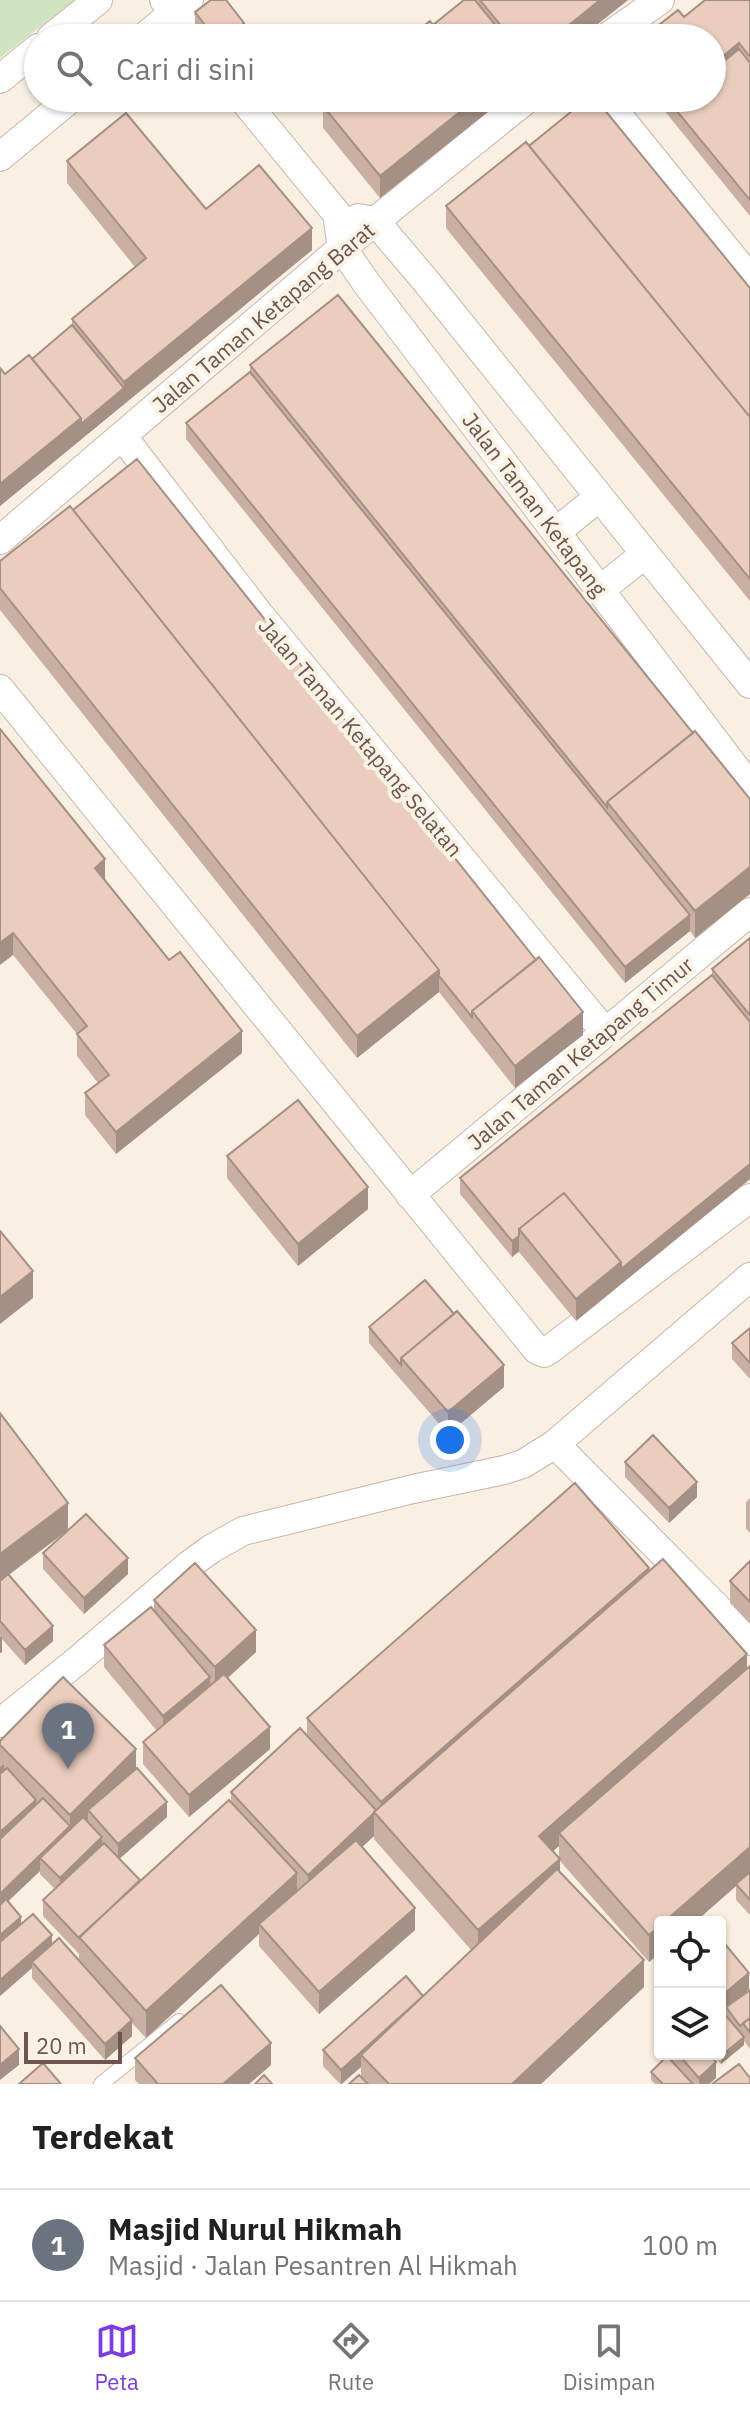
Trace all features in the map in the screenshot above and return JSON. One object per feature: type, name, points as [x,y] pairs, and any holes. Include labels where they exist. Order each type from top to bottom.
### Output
[{"type":"street","points":[[68,24],[98,0]]},
{"type":"street","points":[[626,24],[660,0]]},
{"type":"street","points":[[157,24],[176,4],[187,24]]},
{"type":"street","points":[[0,79],[24,59]]},
{"type":"street","points":[[0,157],[54,112]]},
{"type":"street","points":[[253,112],[337,214],[375,221],[750,684]]},
{"type":"street","name":"Jalan Taman Ketapang Barat","points":[[0,540],[342,248],[511,112]]},
{"type":"street","points":[[615,112],[750,279]]},
{"type":"street","name":"Jalan Taman Ketapang","points":[[337,214],[342,248],[750,787]]},
{"type":"street","name":"Jalan Taman Ketapang Selatan","points":[[123,437],[259,614],[605,1032]]},
{"type":"street","points":[[556,532],[599,497]]},
{"type":"street","points":[[600,590],[645,554]]},
{"type":"street","points":[[0,689],[529,1344],[544,1353],[549,1350],[750,1198]]},
{"type":"street","name":"Jalan Taman Ketapang Timur","points":[[410,1195],[750,912]]},
{"type":"street","points":[[0,1723],[189,1565],[243,1531],[523,1464],[555,1444],[750,1277]]},
{"type":"street","points":[[555,1444],[750,1641]]},
{"type":"lane","points":[[101,2084],[191,2011]]},
{"type":"green space","points":[[0,0],[75,0],[44,24],[24,24],[24,39],[0,58]]},
{"type":"building","points":[[211,0],[226,0],[244,23],[204,24],[195,12]]},
{"type":"building","points":[[464,0],[475,0],[495,24],[434,24]]},
{"type":"building","points":[[480,0],[600,0],[570,24],[500,24]]},
{"type":"building","points":[[705,0],[750,0],[750,57],[739,43],[726,54],[726,24],[660,24],[678,10],[684,17]]},
{"type":"building","points":[[739,49],[750,63],[750,200],[678,112],[726,112],[726,60]]},
{"type":"building","points":[[328,112],[460,112],[380,176]]},
{"type":"building","points":[[571,112],[606,112],[750,288],[750,417],[529,146]]},
{"type":"building","points":[[126,113],[206,209],[259,165],[312,228],[124,382],[72,319],[146,258],[67,161]]},
{"type":"building","points":[[526,142],[750,417],[750,579],[446,206]]},
{"type":"building","points":[[338,295],[693,733],[607,802],[607,807],[250,365]]},
{"type":"building","points":[[72,325],[124,388],[81,424],[81,418],[32,359]]},
{"type":"building","points":[[29,355],[81,418],[0,484],[0,368],[5,374]]},
{"type":"building","points":[[250,372],[690,915],[625,967],[186,423]]},
{"type":"building","points":[[137,459],[536,960],[472,1011],[472,1017],[439,976],[439,970],[73,510]]},
{"type":"building","points":[[70,506],[439,970],[357,1036],[0,588],[0,561]]},
{"type":"building","points":[[0,729],[105,859],[95,868],[169,960],[180,952],[242,1031],[116,1132],[85,1093],[109,1075],[77,1034],[87,1026],[13,933],[0,943]]},
{"type":"building","points":[[695,731],[750,799],[750,867],[695,911],[607,802]]},
{"type":"building","points":[[750,938],[750,1015],[712,969]]},
{"type":"building","points":[[539,957],[583,1012],[515,1066],[472,1011]]},
{"type":"building","points":[[712,975],[750,1022],[750,1164],[621,1269],[621,1262],[564,1193],[519,1229],[519,1236],[512,1241],[460,1178]]},
{"type":"building","points":[[298,1100],[368,1187],[298,1244],[227,1156]]},
{"type":"building","points":[[564,1193],[621,1262],[576,1299],[519,1229]]},
{"type":"building","points":[[0,1231],[33,1271],[0,1297]]},
{"type":"building","points":[[425,1280],[454,1314],[401,1358],[401,1365],[369,1327]]},
{"type":"building","points":[[457,1311],[504,1365],[448,1412],[401,1358]]},
{"type":"building","points":[[750,1328],[750,1363],[732,1343]]},
{"type":"building","points":[[0,1413],[68,1503],[0,1554]]},
{"type":"building","points":[[653,1435],[697,1482],[669,1508],[625,1462]]},
{"type":"building","points":[[575,1483],[649,1568],[381,1802],[307,1718]]},
{"type":"building","points":[[86,1514],[128,1558],[84,1598],[43,1553]]},
{"type":"building","points":[[663,1559],[747,1654],[539,1836],[560,1859],[478,1930],[374,1812]]},
{"type":"building","points":[[750,1561],[750,1602],[730,1581]]},
{"type":"building","points":[[195,1563],[256,1630],[215,1667],[154,1600]]},
{"type":"building","points":[[8,1574],[53,1626],[25,1650],[0,1621],[0,1581]]},
{"type":"building","points":[[151,1607],[210,1677],[163,1716],[104,1645]]},
{"type":"building","points":[[750,1666],[750,1847],[671,1916],[654,1916],[654,1931],[649,1935],[559,1833]]},
{"type":"building","points":[[224,1674],[270,1727],[189,1795],[143,1742]]},
{"type":"building","points":[[63,1677],[136,1749],[70,1815],[0,1745],[0,1741]]},
{"type":"building","points":[[300,1728],[376,1810],[308,1875],[231,1792]]},
{"type":"building","points":[[7,1768],[36,1800],[0,1832],[0,1774]]},
{"type":"building","points":[[137,1768],[167,1802],[118,1844],[88,1810]]},
{"type":"building","points":[[43,1798],[70,1826],[0,1894],[0,1839]]},
{"type":"building","points":[[229,1800],[297,1873],[146,2011],[79,1937]]},
{"type":"building","points":[[83,1817],[102,1837],[60,1878],[40,1858]]},
{"type":"building","points":[[356,1840],[415,1908],[319,1992],[259,1924]]},
{"type":"building","points":[[104,1843],[140,1880],[79,1938],[43,1900]]},
{"type":"building","points":[[557,1869],[644,1960],[512,2084],[389,2084],[361,2055]]},
{"type":"building","points":[[750,1872],[750,1900],[736,1884]]},
{"type":"building","points":[[6,1899],[21,1917],[0,1935],[0,1905]]},
{"type":"building","points":[[33,1914],[52,1935],[0,1980],[0,1942]]},
{"type":"building","points":[[59,1938],[132,2020],[105,2044],[32,1962]]},
{"type":"building","points":[[726,1945],[749,1973],[726,1992]]},
{"type":"building","points":[[406,1976],[423,1996],[341,2070],[323,2050]]},
{"type":"building","points":[[221,1985],[271,2043],[223,2084],[158,2084],[135,2058]]},
{"type":"building","points":[[750,1990],[750,2018],[740,2026],[726,2007]]},
{"type":"building","points":[[726,2016],[744,2037],[726,2052]]},
{"type":"building","points":[[750,2018],[750,2033],[743,2023]]},
{"type":"building","points":[[0,2026],[19,2049],[0,2065]]},
{"type":"building","points":[[663,2060],[671,2060],[693,2084],[663,2084],[651,2072]]},
{"type":"building","points":[[683,2060],[716,2062],[699,2078]]},
{"type":"building","points":[[43,2063],[61,2084],[19,2084]]},
{"type":"building","points":[[739,2064],[750,2078],[750,2084],[712,2084]]},
{"type":"building","points":[[264,2075],[272,2084],[255,2084]]},
{"type":"building","points":[[359,2075],[368,2084],[349,2084]]},
{"type":"place","name":"Masjid Nurul Hikmah","points":[[68,1769]]}]
